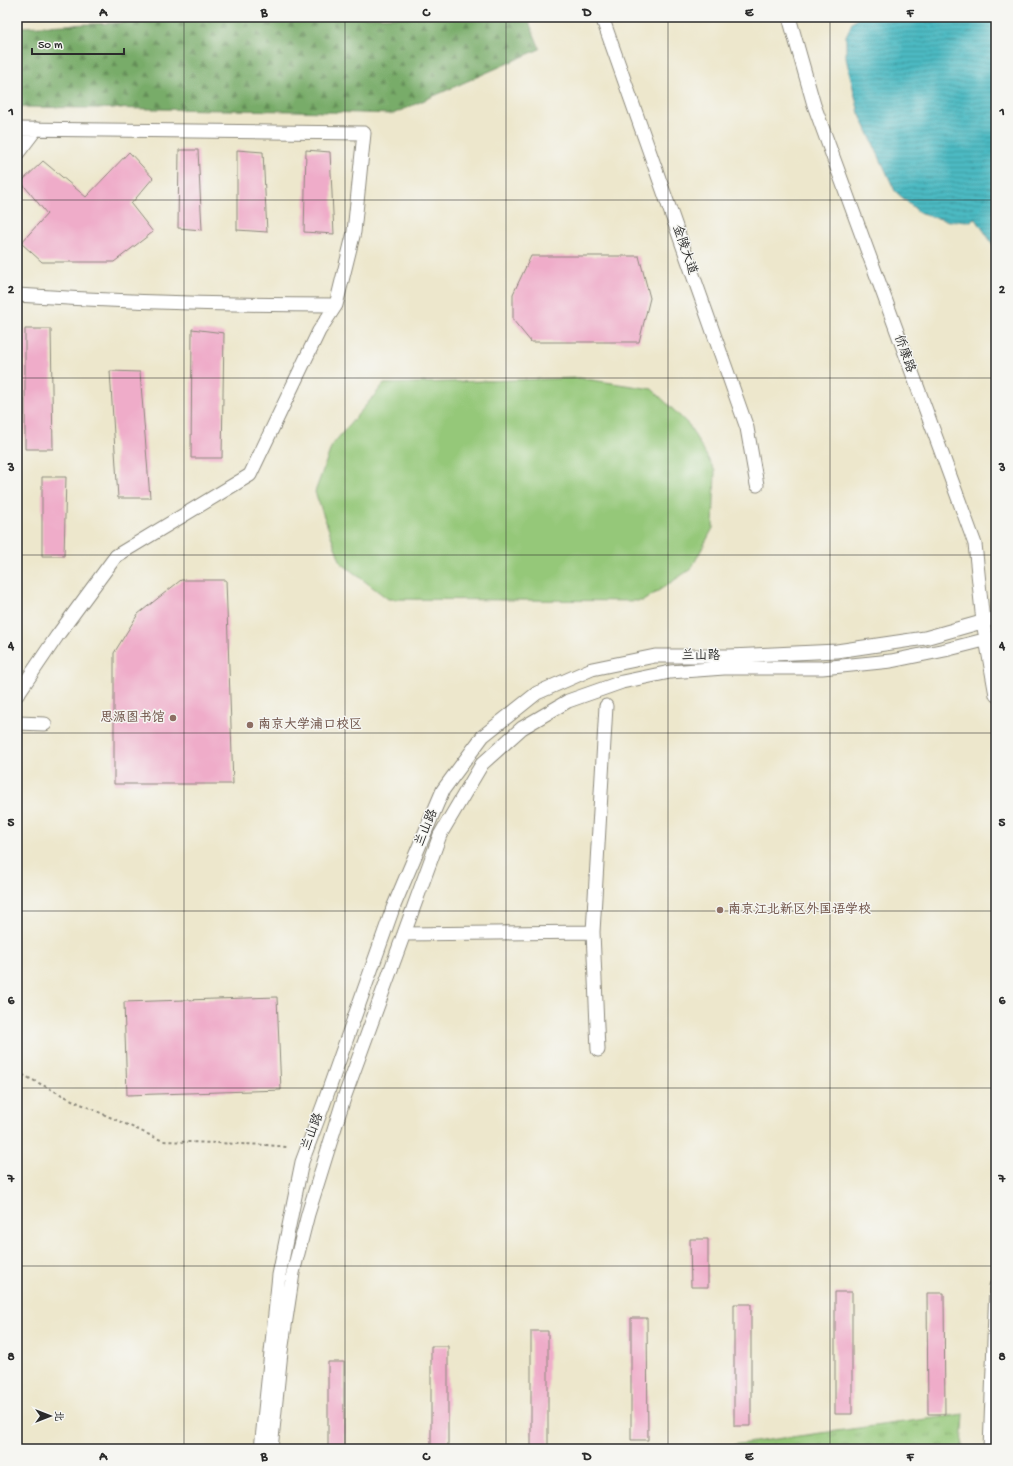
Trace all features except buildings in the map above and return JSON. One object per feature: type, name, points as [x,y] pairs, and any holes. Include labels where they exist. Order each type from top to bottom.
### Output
[{"type":"street","name":"金陵大道","points":[[602,17],[747,428],[757,485]]},
{"type":"street","name":"侨康路","points":[[789,17],[814,105],[975,544],[990,620],[996,695]]},
{"type":"street","points":[[17,129],[364,133],[354,232],[336,305],[319,331],[250,475],[116,556],[57,636],[17,695]]},
{"type":"street","points":[[17,154],[36,129]]},
{"type":"street","points":[[17,295],[235,305],[336,305]]},
{"type":"street","name":"兰山路","points":[[261,1449],[279,1275],[302,1162],[393,908],[443,790],[483,736],[537,693],[592,669],[655,656],[730,656],[837,651],[925,638],[990,620]]},
{"type":"street","name":"兰山路","points":[[272,1449],[281,1352],[293,1273],[308,1214],[344,1098],[440,835],[482,764],[522,728],[568,701],[622,682],[670,672],[724,668],[822,668],[890,661],[991,639]]},
{"type":"street","points":[[598,1050],[593,932],[606,706]]},
{"type":"street","points":[[17,723],[45,724]]},
{"type":"street","points":[[404,934],[593,932]]},
{"type":"street","points":[[990,1449],[996,1286]]},
{"type":"path","points":[[17,1072],[72,1100],[162,1141],[287,1147]]},
{"type":"green space","points":[[162,17],[527,17],[540,49],[393,114],[17,107],[17,27],[161,21]]},
{"type":"green space","points":[[579,378],[652,389],[689,425],[715,471],[713,528],[691,569],[643,601],[388,599],[341,563],[315,492],[332,445],[384,384]]},
{"type":"green space","points":[[964,1414],[962,1449],[701,1449]]},
{"type":"water","points":[[860,17],[996,17],[996,209],[993,212],[996,219],[996,249],[976,219],[970,221],[949,221],[921,214],[895,191],[859,113],[846,58],[846,36],[853,21]]},
{"type":"place","name":"思源图书馆","points":[[173,718]]},
{"type":"place","name":"南京大学浦口校区","points":[[250,725]]},
{"type":"place","name":"南京江北新区外国语学校","points":[[720,910]]}]
